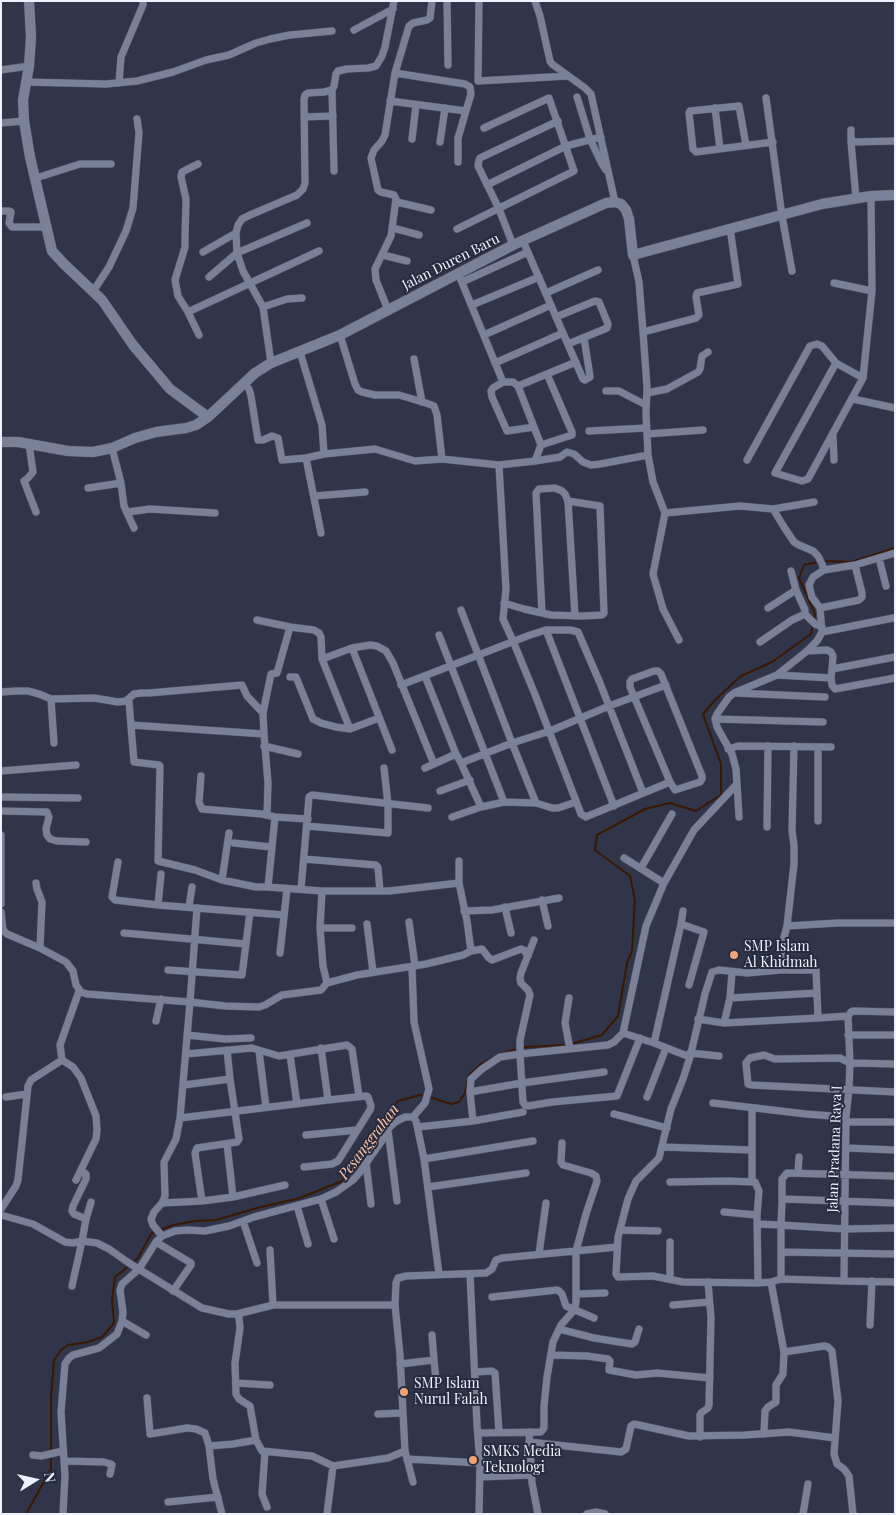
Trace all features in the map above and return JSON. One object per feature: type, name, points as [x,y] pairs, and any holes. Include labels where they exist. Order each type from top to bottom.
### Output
[{"type":"street","points":[[29,1],[31,37],[29,66],[23,100],[24,121],[30,157],[52,251],[94,290],[145,360],[170,389],[208,417]]},
{"type":"street","points":[[119,83],[121,57],[139,16],[143,1]]},
{"type":"street","points":[[388,310],[375,274],[376,264],[383,255],[390,240],[397,202],[394,195],[378,190],[371,158],[374,150],[385,135],[396,72],[410,24],[429,19],[432,1]]},
{"type":"street","points":[[447,1],[448,65]]},
{"type":"street","points":[[479,1],[478,81],[568,76]]},
{"type":"street","points":[[535,1],[550,61],[591,94],[615,202],[621,204],[630,219],[633,255],[640,289],[648,456],[656,490],[666,513],[653,574],[663,609],[679,640]]},
{"type":"street","points":[[354,30],[393,5]]},
{"type":"street","points":[[334,172],[332,90],[336,74],[338,71],[347,69],[372,68],[379,62],[387,37],[393,5]]},
{"type":"street","points":[[26,82],[98,84],[149,79],[206,60],[235,53],[270,39],[332,31]]},
{"type":"street","points":[[1,70],[29,66]]},
{"type":"street","points":[[396,72],[468,85],[470,87],[471,94],[458,138],[458,162]]},
{"type":"street","points":[[271,363],[262,304],[243,271],[237,253],[236,233],[242,219],[297,195],[304,189],[305,95],[332,90]]},
{"type":"street","points":[[457,229],[574,172],[550,98],[484,128]]},
{"type":"street","points":[[577,98],[590,139],[609,174]]},
{"type":"street","points":[[766,98],[782,216],[792,271]]},
{"type":"street","points":[[390,101],[466,112]]},
{"type":"street","points":[[412,139],[416,105]]},
{"type":"street","points":[[746,145],[740,106],[690,111],[688,115],[694,151],[696,152],[772,142]]},
{"type":"street","points":[[440,142],[445,108]]},
{"type":"street","points":[[715,108],[720,149]]},
{"type":"street","points":[[304,117],[333,116]]},
{"type":"street","points":[[94,290],[113,258],[126,230],[133,208],[139,133],[137,119]]},
{"type":"street","points":[[558,120],[480,158],[478,166],[518,243],[528,252],[583,379],[590,378],[584,338]]},
{"type":"street","points":[[1,124],[24,121]]},
{"type":"street","points":[[851,130],[850,142],[856,198]]},
{"type":"street","points":[[487,185],[566,146],[601,137]]},
{"type":"street","points":[[850,142],[895,141]]},
{"type":"street","points":[[36,178],[80,164],[110,164]]},
{"type":"street","points":[[198,164],[182,172],[186,199],[186,238],[175,280],[178,296],[199,335]]},
{"type":"street","points":[[633,255],[822,204],[871,196],[895,195]]},
{"type":"street","points":[[836,363],[775,473],[807,480],[863,378],[872,291],[871,196]]},
{"type":"street","points":[[397,202],[431,210]]},
{"type":"street","name":"Jalan Duren Baru","points":[[1,442],[8,441],[68,451],[93,452],[112,448],[149,434],[196,425],[208,417],[254,373],[271,363],[340,335],[388,310],[460,277],[518,243],[606,202],[615,202]]},
{"type":"street","points":[[1,211],[10,212],[12,227],[46,227]]},
{"type":"street","points":[[209,277],[237,253],[307,223]]},
{"type":"street","points":[[393,228],[420,235]]},
{"type":"street","points":[[643,332],[696,318],[699,315],[697,294],[738,284],[730,228]]},
{"type":"street","points":[[203,252],[236,233]]},
{"type":"street","points":[[188,312],[319,251]]},
{"type":"street","points":[[503,382],[460,277],[528,252]]},
{"type":"street","points":[[383,255],[408,261]]},
{"type":"street","points":[[546,293],[598,270]]},
{"type":"street","points":[[472,306],[539,277]]},
{"type":"street","points":[[834,283],[872,291]]},
{"type":"street","points":[[262,304],[302,298]]},
{"type":"street","points":[[556,317],[597,301],[608,327],[568,344]]},
{"type":"street","points":[[484,335],[551,305]]},
{"type":"street","points":[[495,363],[563,333]]},
{"type":"street","points":[[340,335],[358,390],[375,395],[399,395],[432,405],[436,409],[442,459]]},
{"type":"street","points":[[747,460],[808,348],[814,344],[822,346],[836,363],[863,378]]},
{"type":"street","points":[[300,352],[322,425],[324,454]]},
{"type":"street","points":[[646,393],[667,389],[698,372],[702,356],[708,352]]},
{"type":"street","points":[[414,359],[422,402]]},
{"type":"street","points":[[518,386],[576,362]]},
{"type":"street","points":[[541,446],[572,435],[547,374]]},
{"type":"street","points":[[534,427],[507,431],[492,395],[493,388],[503,382],[513,382],[518,386],[534,427],[541,446],[535,461]]},
{"type":"street","points":[[244,383],[249,389],[251,396],[258,440],[272,436],[278,438],[282,460],[375,449],[415,461],[442,459],[499,465],[560,457],[567,452],[574,454],[583,462],[591,465],[648,456]]},
{"type":"street","points":[[606,391],[619,391],[646,405]]},
{"type":"street","points":[[853,399],[895,408]]},
{"type":"street","points":[[590,430],[703,430]]},
{"type":"street","points":[[833,434],[834,460]]},
{"type":"street","points":[[29,444],[33,472],[24,481],[36,512]]},
{"type":"street","points":[[112,448],[121,483],[124,506],[134,528]]},
{"type":"street","points":[[306,458],[321,533]]},
{"type":"street","points":[[499,465],[506,582],[502,616],[550,731],[581,814],[586,817],[670,782]]},
{"type":"street","points":[[88,488],[121,483]]},
{"type":"street","points":[[542,613],[536,491],[541,488],[558,489],[566,494],[568,501],[575,616]]},
{"type":"street","points":[[314,496],[365,492]]},
{"type":"street","points":[[504,606],[551,615],[602,615],[604,613],[600,506],[568,501]]},
{"type":"street","points":[[666,513],[740,506],[773,509],[814,502]]},
{"type":"street","points":[[128,512],[150,509],[216,513]]},
{"type":"street","points":[[773,509],[794,542],[813,551],[818,556],[823,567]]},
{"type":"street","points":[[739,817],[734,761],[717,726],[717,714],[734,693],[777,674],[817,641],[820,627],[820,608],[812,597],[809,586],[813,577],[823,567],[855,565],[895,553]]},
{"type":"street","points":[[879,558],[886,586]]},
{"type":"street","points":[[820,608],[859,600],[862,597],[855,565]]},
{"type":"street","points":[[791,571],[805,614],[820,627],[893,618]]},
{"type":"street","points":[[768,608],[796,590]]},
{"type":"street","points":[[461,610],[536,804]]},
{"type":"street","points":[[760,642],[792,620],[805,614]]},
{"type":"street","points":[[257,620],[314,630],[319,633],[321,637],[322,659],[350,728]]},
{"type":"street","points":[[267,815],[268,782],[262,713],[271,674],[277,672],[290,627]]},
{"type":"street","points":[[546,630],[614,806]]},
{"type":"street","points":[[400,685],[546,630],[578,632],[643,793]]},
{"type":"street","points":[[439,635],[504,802]]},
{"type":"street","points":[[322,659],[352,648],[370,645],[382,648],[389,656],[434,764]]},
{"type":"street","points":[[352,648],[392,750]]},
{"type":"street","points":[[807,651],[827,650],[833,656],[831,678],[832,686],[835,689],[895,678]]},
{"type":"street","points":[[832,669],[895,657]]},
{"type":"street","points":[[658,671],[666,685],[702,776],[700,782],[678,790],[675,790],[670,782],[634,697],[630,682],[632,679],[647,673],[658,671]]},
{"type":"street","points":[[777,674],[831,678]]},
{"type":"street","points":[[424,676],[456,754],[482,807]]},
{"type":"street","points":[[290,677],[296,677],[313,719],[321,723],[350,728],[379,718]]},
{"type":"street","points":[[1,692],[28,691],[51,699],[94,698],[118,702],[126,701],[134,694],[141,693],[242,685],[247,696],[262,713]]},
{"type":"street","points":[[461,763],[485,752],[550,731],[666,685]]},
{"type":"street","points":[[734,693],[825,697]]},
{"type":"street","points":[[51,699],[54,743]]},
{"type":"street","points":[[126,701],[129,702],[134,762],[160,766],[158,861],[248,886],[287,889],[380,891],[459,884]]},
{"type":"street","points":[[716,719],[824,722]]},
{"type":"street","points":[[131,726],[264,734]]},
{"type":"street","points":[[264,746],[298,754]]},
{"type":"street","points":[[728,749],[738,746],[831,747]]},
{"type":"street","points":[[767,828],[768,746]]},
{"type":"street","points":[[780,970],[794,864],[792,831],[794,746]]},
{"type":"street","points":[[818,747],[818,821]]},
{"type":"street","points":[[425,768],[456,754]]},
{"type":"street","points":[[1,771],[76,766]]},
{"type":"street","points":[[202,776],[199,802],[202,809],[267,815],[386,834],[389,831],[384,768]]},
{"type":"street","points":[[440,791],[470,780]]},
{"type":"street","points":[[473,1121],[470,1092],[472,1079],[482,1069],[500,1058],[520,1052],[608,1045],[623,1033],[646,926],[664,883],[694,830],[737,784]]},
{"type":"street","points":[[301,890],[308,823],[308,798],[312,796],[428,808]]},
{"type":"street","points":[[1,797],[78,798]]},
{"type":"street","points":[[452,817],[504,802],[536,804],[558,808],[576,802]]},
{"type":"street","points":[[1,811],[47,812],[46,829],[50,839],[86,842]]},
{"type":"street","points":[[641,868],[672,814]]},
{"type":"street","points":[[268,887],[275,817]]},
{"type":"street","points":[[222,880],[229,833]]},
{"type":"street","points":[[1,835],[1,904]]},
{"type":"street","points":[[234,843],[271,847]]},
{"type":"street","points":[[624,858],[664,883]]},
{"type":"street","points":[[304,859],[376,865],[378,868],[380,891]]},
{"type":"street","points":[[459,861],[459,884],[471,951]]},
{"type":"street","points":[[118,862],[112,897],[115,900],[284,915]]},
{"type":"street","points":[[158,905],[162,874]]},
{"type":"street","points":[[36,883],[38,893],[42,899],[40,948]]},
{"type":"street","points":[[189,907],[192,887]]},
{"type":"street","points":[[280,953],[287,889]]},
{"type":"street","points":[[322,891],[320,928],[323,966],[327,983]]},
{"type":"street","points":[[464,911],[492,910],[559,898]]},
{"type":"street","points":[[542,900],[548,926]]},
{"type":"street","points":[[505,907],[511,933]]},
{"type":"street","points":[[160,1234],[151,1219],[165,1196],[164,1162],[176,1139],[180,1118],[198,908]]},
{"type":"street","points":[[654,1043],[683,911]]},
{"type":"street","points":[[1,912],[3,930],[7,934],[40,948],[66,962],[73,971],[76,985],[82,992],[225,1006],[265,1006],[282,995],[321,990],[327,983],[373,972],[413,966],[482,949],[492,960],[521,949],[528,956]]},
{"type":"street","points":[[168,970],[242,975],[250,912]]},
{"type":"street","points":[[63,1514],[64,1461],[61,1452],[61,1412],[65,1364],[73,1355],[99,1348],[112,1340],[117,1334],[123,1312],[120,1290],[122,1284],[134,1266],[156,1242],[160,1234],[175,1230],[205,1231],[297,1206],[336,1192],[353,1180],[383,1139],[388,1129],[395,1122],[413,1117],[425,1103],[429,1089],[414,1022],[413,966],[409,922]]},
{"type":"street","points":[[787,926],[895,923]]},
{"type":"street","points":[[367,924],[373,972]]},
{"type":"street","points":[[680,924],[704,932],[689,985]]},
{"type":"street","points":[[320,928],[352,928]]},
{"type":"street","points":[[124,933],[246,944]]},
{"type":"street","points":[[534,940],[520,978],[520,983],[528,990],[530,995],[520,1040],[524,1102],[528,1106],[618,1096],[640,1038]]},
{"type":"street","points":[[818,1018],[816,970],[780,970],[746,973],[720,970],[712,972],[683,1079],[671,1109],[659,1158],[633,1184],[628,1198],[617,1247],[617,1276],[653,1276],[683,1282],[770,1282],[781,1279],[895,1282]]},
{"type":"street","points":[[724,1022],[730,998],[732,972]]},
{"type":"street","points":[[76,1180],[96,1139],[96,1116],[81,1078],[73,1067],[64,1061],[60,1046],[82,992]]},
{"type":"street","points":[[730,998],[817,993]]},
{"type":"street","points":[[569,998],[565,1022],[570,1048]]},
{"type":"street","points":[[156,1021],[161,999]]},
{"type":"street","points":[[698,1019],[724,1022],[848,1016],[853,1011],[895,1012]]},
{"type":"street","name":"Jalan Pradana Raya I","points":[[844,1282],[846,1119],[850,1063],[848,1016]]},
{"type":"street","points":[[623,1033],[690,1055],[719,1056]]},
{"type":"street","points":[[848,1034],[895,1035]]},
{"type":"street","points":[[187,1035],[225,1040],[251,1038]]},
{"type":"street","points":[[186,1054],[252,1048],[273,1055],[348,1045],[352,1049],[359,1096]]},
{"type":"street","points":[[321,1048],[328,1100]]},
{"type":"street","points":[[647,1097],[666,1048]]},
{"type":"street","points":[[202,1201],[195,1152],[197,1148],[238,1141],[227,1050]]},
{"type":"street","points":[[259,1051],[266,1107]]},
{"type":"street","points":[[290,1054],[297,1104]]},
{"type":"street","points":[[895,1064],[850,1063],[840,1058],[775,1059],[760,1055],[750,1058],[746,1063],[748,1084],[895,1092]]},
{"type":"street","points":[[1,1209],[18,1180],[27,1094],[31,1080],[64,1061]]},
{"type":"street","points":[[470,1092],[604,1072]]},
{"type":"street","points":[[184,1086],[230,1079]]},
{"type":"street","points":[[6,1097],[27,1094]]},
{"type":"street","points":[[180,1118],[359,1096],[368,1097],[371,1106],[370,1110],[338,1161],[332,1164],[304,1167]]},
{"type":"street","points":[[713,1104],[846,1119],[895,1122]]},
{"type":"street","points":[[752,1109],[752,1182]]},
{"type":"street","points":[[418,1127],[473,1121],[523,1112]]},
{"type":"street","points":[[614,1114],[667,1128]]},
{"type":"street","points":[[413,1117],[418,1127],[424,1159],[440,1274]]},
{"type":"street","points":[[388,1129],[398,1201]]},
{"type":"street","points":[[306,1135],[357,1130]]},
{"type":"street","points":[[424,1159],[532,1141]]},
{"type":"street","points":[[478,1434],[541,1432],[544,1428],[544,1406],[553,1342],[564,1321],[575,1310],[576,1251],[597,1181],[596,1176],[563,1165],[561,1162],[562,1143]]},
{"type":"street","points":[[227,1144],[233,1197]]},
{"type":"street","points":[[662,1147],[752,1150]]},
{"type":"street","points":[[847,1148],[895,1150]]},
{"type":"street","points":[[798,1174],[799,1156]]},
{"type":"street","points":[[366,1163],[371,1204]]},
{"type":"street","points":[[81,1170],[86,1174],[86,1179],[72,1211],[74,1214],[86,1219]]},
{"type":"street","points":[[428,1187],[526,1173]]},
{"type":"street","points":[[781,1279],[782,1178],[786,1173],[895,1176]]},
{"type":"street","points":[[670,1182],[728,1181],[755,1182],[757,1184],[759,1192],[757,1214],[758,1282]]},
{"type":"street","points":[[162,1203],[233,1197],[286,1185]]},
{"type":"street","points":[[320,1199],[334,1239]]},
{"type":"street","points":[[782,1202],[787,1199],[895,1203]]},
{"type":"street","points":[[72,1286],[86,1219],[92,1202]]},
{"type":"street","points":[[540,1254],[546,1203]]},
{"type":"street","points":[[297,1206],[308,1244]]},
{"type":"street","points":[[724,1212],[757,1214]]},
{"type":"street","points":[[1,1215],[37,1226],[65,1242],[82,1241],[97,1243],[173,1291],[202,1308],[211,1311],[237,1314],[273,1304],[394,1305]]},
{"type":"street","points":[[243,1221],[257,1263]]},
{"type":"street","points":[[757,1224],[845,1229],[895,1228]]},
{"type":"street","points":[[620,1230],[658,1231]]},
{"type":"street","points":[[156,1242],[191,1263],[191,1266],[173,1291]]},
{"type":"street","points":[[670,1242],[670,1280]]},
{"type":"street","points":[[413,1482],[405,1451],[400,1364],[394,1305],[398,1278],[401,1276],[489,1272],[496,1260],[499,1259],[617,1247]]},
{"type":"street","points":[[270,1250],[273,1304]]},
{"type":"street","points":[[781,1252],[895,1254]]},
{"type":"street","points":[[470,1274],[480,1463],[479,1514]]},
{"type":"street","points":[[870,1325],[872,1281]]},
{"type":"street","points":[[700,1437],[700,1415],[708,1408],[710,1378],[711,1318],[708,1282]]},
{"type":"street","points":[[764,1434],[765,1411],[776,1402],[776,1385],[783,1374],[784,1352],[770,1282]]},
{"type":"street","points":[[492,1297],[560,1290],[565,1305],[594,1318]]},
{"type":"street","points":[[576,1294],[605,1293]]},
{"type":"street","points":[[673,1305],[709,1302]]},
{"type":"street","points":[[237,1314],[240,1328],[235,1364],[236,1394],[239,1399],[251,1408],[256,1440],[262,1451],[312,1456],[333,1466],[388,1458],[405,1451]]},
{"type":"street","points":[[122,1321],[146,1335]]},
{"type":"street","points":[[559,1329],[594,1338],[632,1344],[635,1342],[639,1329]]},
{"type":"street","points":[[432,1335],[436,1380]]},
{"type":"street","points":[[784,1352],[824,1346],[832,1351],[838,1401],[834,1460],[849,1476],[853,1514]]},
{"type":"street","points":[[551,1355],[587,1356],[608,1359],[610,1361],[610,1370],[636,1375],[657,1373],[710,1378]]},
{"type":"street","points":[[400,1364],[434,1360]]},
{"type":"street","points":[[474,1372],[492,1371],[496,1373],[500,1432]]},
{"type":"street","points":[[236,1382],[270,1385]]},
{"type":"street","points":[[147,1398],[150,1434],[186,1428],[196,1429],[205,1433],[209,1446],[213,1479],[222,1514]]},
{"type":"street","points":[[378,1414],[402,1413]]},
{"type":"street","points":[[529,1442],[621,1452],[626,1449],[634,1424],[700,1437],[789,1432],[835,1438]]},
{"type":"street","points":[[529,1432],[531,1475],[538,1514]]},
{"type":"street","points":[[209,1446],[256,1440]]},
{"type":"street","points":[[34,1455],[41,1456],[61,1452]]},
{"type":"street","points":[[265,1452],[262,1494],[268,1507]]},
{"type":"street","points":[[407,1459],[480,1463]]},
{"type":"street","points":[[64,1461],[104,1462],[112,1465],[110,1474]]},
{"type":"street","points":[[327,1514],[333,1466]]},
{"type":"street","points":[[480,1477],[531,1475]]},
{"type":"street","points":[[804,1514],[808,1484]]},
{"type":"street","points":[[168,1502],[218,1497]]},
{"type":"street","points":[[587,1514],[596,1512],[605,1514]]},
{"type":"waterway","name":"Pesanggrahan","points":[[822,561],[851,562],[895,548]]},
{"type":"waterway","name":"Pesanggrahan","points":[[814,620],[815,614],[799,578],[804,565],[818,562]]},
{"type":"waterway","name":"Pesanggrahan","points":[[571,1044],[602,1035],[618,1016],[627,963],[632,951],[635,900],[630,876],[595,850],[597,835],[645,809],[670,803],[696,811],[721,795],[721,764],[703,714],[741,676],[772,662],[811,634],[813,624]]},
{"type":"waterway","name":"Pesanggrahan","points":[[499,1054],[525,1047],[566,1045]]},
{"type":"waterway","name":"Pesanggrahan","points":[[429,1097],[451,1104],[459,1102],[465,1093],[469,1075],[481,1064],[493,1058]]},
{"type":"waterway","name":"Pesanggrahan","points":[[160,1230],[173,1225],[195,1221],[216,1220],[300,1198],[342,1181],[362,1148],[398,1101],[420,1095],[425,1096]]},
{"type":"waterway","name":"Pesanggrahan","points":[[132,1263],[138,1258],[151,1234],[155,1232]]},
{"type":"waterway","name":"Pesanggrahan","points":[[51,1450],[51,1397],[54,1360],[61,1350],[68,1345],[88,1342],[102,1337],[114,1323],[112,1300],[115,1277],[129,1266]]},
{"type":"waterway","name":"Pesanggrahan","points":[[26,1514],[51,1469],[51,1455]]},
{"type":"place","name":"SMP Islam Al Khidmah","points":[[734,955]]},
{"type":"place","name":"SMP Islam Nurul Falah","points":[[404,1392]]},
{"type":"place","name":"SMKS Media Teknologi","points":[[473,1460]]}]
